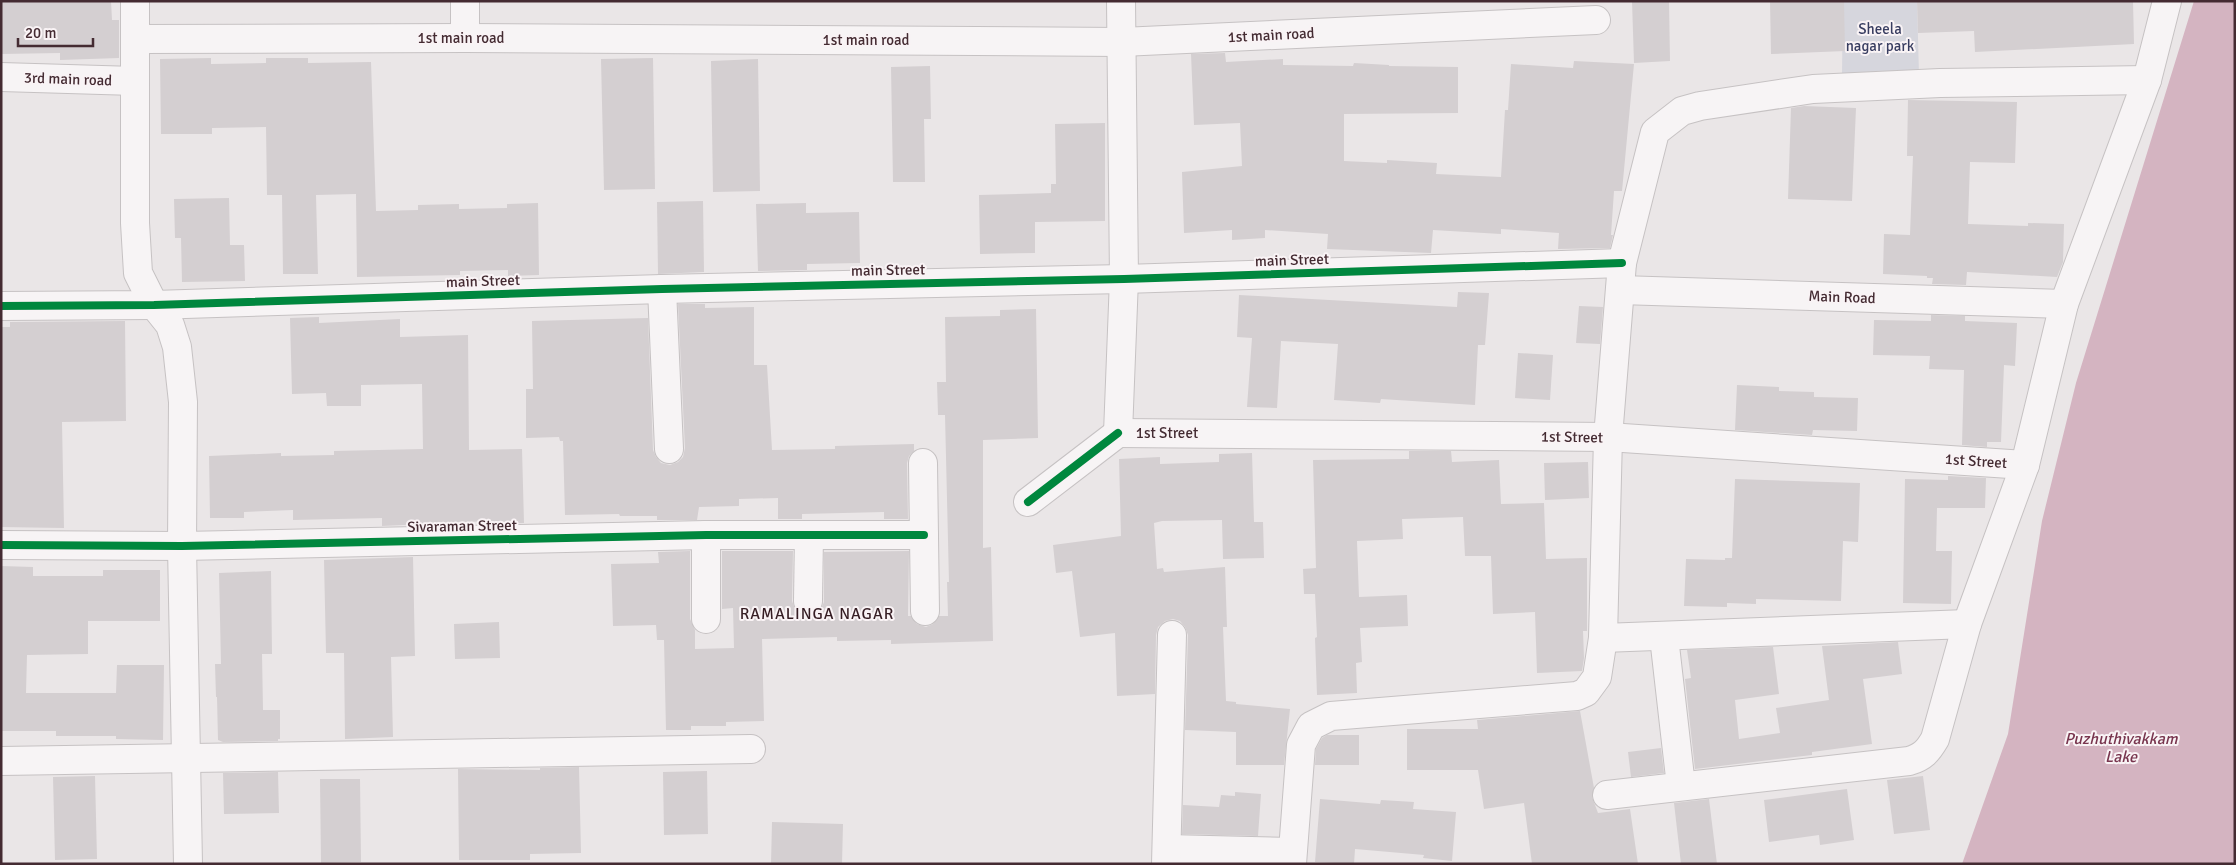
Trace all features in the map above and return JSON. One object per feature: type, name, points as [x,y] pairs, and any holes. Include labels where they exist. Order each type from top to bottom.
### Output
[{"type":"street","points":[[135,1],[135,223],[138,273],[154,305],[170,325],[177,347],[184,402],[182,546],[188,864]]},
{"type":"street","points":[[465,1],[465,38]]},
{"type":"street","points":[[1028,502],[1118,433],[1124,279],[1121,1]]},
{"type":"street","points":[[1607,795],[1917,759],[1927,752],[1935,739],[1967,624],[2025,465],[2064,304],[2147,80],[2167,1]]},
{"type":"street","name":"1st main road","points":[[136,39],[465,38],[1122,42],[1596,20]]},
{"type":"street","name":"3rd main road","points":[[1,77],[135,81]]},
{"type":"street","points":[[1172,635],[1166,856],[1292,858],[1301,746],[1311,726],[1331,716],[1577,696],[1586,692],[1597,677],[1603,638],[1608,437],[1622,263],[1655,132],[1682,111],[1700,106],[1813,89],[1940,83],[2147,80]]},
{"type":"street","name":"main Street","points":[[1,306],[154,305],[662,289],[1124,279],[1622,263]]},
{"type":"street","points":[[662,289],[668,449]]},
{"type":"street","name":"Main Road","points":[[1620,290],[2064,304]]},
{"type":"street","name":"1st Street","points":[[1118,433],[1608,437],[2025,465]]},
{"type":"street","points":[[923,462],[925,611]]},
{"type":"street","points":[[706,535],[706,619]]},
{"type":"street","name":"Sivaraman Street","points":[[1,545],[182,546],[706,535],[924,535]]},
{"type":"street","points":[[808,600],[809,535]]},
{"type":"street","points":[[1603,638],[1967,624]]},
{"type":"street","points":[[1664,637],[1681,786]]},
{"type":"street","points":[[1,761],[751,749]]},
{"type":"green space","name":"Sheela nagar park","points":[[1843,1],[1917,1],[1919,75],[1842,73]]},
{"type":"water","name":"Puzhuthivakkam Lake","points":[[2194,1],[2235,1],[2235,864],[1962,864],[2008,734],[2042,521],[2076,383]]},
{"type":"building","points":[[1,1],[111,1],[112,20],[119,20],[119,58],[60,60],[60,53],[1,54]]},
{"type":"building","points":[[1632,1],[1669,1],[1670,61],[1634,63]]},
{"type":"building","points":[[1770,1],[1844,1],[1845,51],[1771,54]]},
{"type":"building","points":[[1917,1],[2133,1],[2134,44],[1975,52],[1974,31],[1918,33]]},
{"type":"building","points":[[1225,53],[1226,62],[1283,59],[1283,65],[1353,66],[1354,63],[1389,66],[1458,67],[1458,113],[1344,114],[1344,161],[1387,163],[1387,160],[1437,163],[1436,174],[1501,177],[1505,110],[1508,110],[1511,64],[1573,68],[1574,61],[1634,64],[1622,191],[1614,191],[1611,235],[1613,235],[1610,248],[1558,249],[1559,233],[1501,229],[1501,234],[1433,230],[1431,253],[1327,249],[1328,234],[1265,230],[1265,238],[1232,240],[1232,230],[1184,233],[1182,172],[1242,166],[1240,123],[1194,125],[1191,54]]},
{"type":"building","points":[[211,58],[211,64],[266,63],[266,58],[308,58],[308,63],[371,62],[376,211],[418,210],[418,205],[459,204],[459,209],[507,208],[507,204],[538,203],[539,275],[508,276],[508,270],[460,271],[460,275],[357,277],[356,194],[316,195],[318,274],[283,274],[282,195],[267,195],[266,127],[212,128],[212,134],[161,134],[160,59]]},
{"type":"building","points":[[653,58],[655,189],[604,190],[601,59]]},
{"type":"building","points":[[758,59],[760,191],[713,192],[711,61]]},
{"type":"building","points":[[930,66],[931,119],[924,119],[925,182],[893,182],[891,67]]},
{"type":"building","points":[[1908,100],[2017,102],[2015,163],[1970,162],[1968,224],[2028,226],[2028,223],[2064,224],[2063,262],[2057,277],[1967,272],[1966,285],[1932,284],[1933,278],[1927,278],[1927,276],[1883,274],[1884,234],[1910,235],[1913,156],[1907,156]]},
{"type":"building","points":[[1804,106],[1856,108],[1852,201],[1788,199],[1791,108]]},
{"type":"building","points":[[1105,123],[1105,221],[1035,222],[1035,253],[980,254],[979,195],[1051,193],[1051,184],[1056,184],[1055,124]]},
{"type":"building","points":[[229,198],[230,245],[244,245],[245,281],[182,282],[181,238],[175,238],[174,199]]},
{"type":"building","points":[[703,201],[704,272],[658,274],[657,202]]},
{"type":"building","points":[[806,203],[806,213],[859,212],[860,263],[807,264],[807,270],[758,271],[756,204]]},
{"type":"building","points":[[1458,292],[1489,293],[1485,345],[1478,345],[1475,405],[1381,399],[1380,403],[1334,400],[1338,344],[1281,341],[1277,408],[1247,407],[1252,338],[1237,337],[1239,295],[1457,307]]},
{"type":"building","points":[[678,304],[705,304],[705,308],[754,307],[754,365],[767,365],[772,450],[835,449],[835,446],[914,444],[914,451],[909,456],[907,463],[908,519],[884,519],[884,512],[802,514],[802,519],[778,519],[778,498],[739,499],[739,506],[699,507],[697,520],[657,520],[657,516],[620,516],[619,514],[565,515],[563,441],[560,441],[559,437],[526,438],[526,389],[533,389],[532,321],[648,318],[653,450],[661,463],[670,465],[678,462],[683,457],[685,448]]},
{"type":"building","points":[[1579,306],[1603,307],[1600,344],[1576,343]]},
{"type":"building","points":[[1036,309],[1038,438],[983,440],[983,548],[991,547],[993,641],[891,644],[891,640],[837,641],[837,637],[762,639],[764,721],[726,722],[726,726],[691,726],[691,730],[666,730],[664,640],[657,640],[656,625],[613,626],[611,564],[659,563],[658,552],[690,551],[690,619],[695,630],[695,649],[734,648],[733,608],[722,609],[722,551],[793,551],[792,601],[795,609],[800,614],[808,617],[816,614],[824,602],[824,552],[909,551],[908,616],[911,616],[917,624],[926,627],[933,624],[939,616],[948,616],[947,582],[949,582],[945,415],[938,415],[937,382],[946,382],[945,317],[1000,316],[1000,310]]},
{"type":"building","points":[[1931,315],[1965,316],[1965,321],[2017,323],[2015,366],[2004,365],[2001,442],[1987,442],[1987,447],[1962,445],[1964,370],[1929,369],[1930,356],[1873,355],[1874,320],[1931,321]]},
{"type":"building","points":[[319,317],[319,323],[400,319],[400,337],[468,335],[469,450],[522,449],[524,523],[488,524],[488,521],[382,526],[382,518],[293,520],[293,510],[244,512],[244,518],[210,518],[209,456],[281,453],[281,456],[334,455],[334,451],[423,449],[422,384],[361,385],[361,406],[327,406],[326,393],[292,394],[290,318]]},
{"type":"building","points":[[125,321],[126,421],[62,422],[64,528],[1,527],[1,327],[10,327],[10,322]]},
{"type":"building","points":[[1518,353],[1553,355],[1550,400],[1515,398]]},
{"type":"building","points":[[1737,385],[1779,387],[1779,391],[1814,392],[1814,397],[1858,398],[1857,431],[1813,430],[1812,435],[1735,430]]},
{"type":"building","points":[[1409,451],[1451,451],[1452,462],[1499,460],[1501,504],[1544,503],[1546,559],[1587,558],[1587,631],[1583,631],[1584,658],[1582,671],[1537,673],[1535,612],[1493,614],[1491,556],[1465,556],[1463,517],[1402,519],[1403,539],[1357,541],[1359,597],[1407,595],[1408,626],[1360,628],[1362,662],[1356,663],[1357,693],[1317,695],[1315,594],[1304,594],[1303,569],[1316,568],[1313,460],[1409,459]]},
{"type":"building","points":[[1252,453],[1254,522],[1263,522],[1264,558],[1223,559],[1222,520],[1162,521],[1154,523],[1157,569],[1163,568],[1164,572],[1225,567],[1227,627],[1223,627],[1226,701],[1236,702],[1236,704],[1290,709],[1284,765],[1236,765],[1236,732],[1185,730],[1188,635],[1180,621],[1173,619],[1165,621],[1158,627],[1156,635],[1155,694],[1117,696],[1115,633],[1080,637],[1072,571],[1056,573],[1053,545],[1121,536],[1119,459],[1160,457],[1160,464],[1219,462],[1219,454]]},
{"type":"building","points":[[1588,462],[1589,498],[1545,500],[1544,463]]},
{"type":"building","points":[[1948,476],[1986,478],[1985,508],[1937,508],[1936,551],[1952,551],[1951,604],[1903,603],[1905,479],[1948,480]]},
{"type":"building","points":[[1735,479],[1860,483],[1858,542],[1843,541],[1841,601],[1756,599],[1756,604],[1727,603],[1727,607],[1684,606],[1686,559],[1725,560],[1725,558],[1732,558]]},
{"type":"building","points":[[413,557],[415,656],[391,657],[393,737],[345,739],[344,653],[326,653],[324,560]]},
{"type":"building","points":[[1,566],[33,567],[33,576],[103,576],[103,570],[160,570],[160,621],[88,621],[88,654],[27,655],[26,693],[116,693],[117,665],[164,665],[163,740],[116,739],[116,736],[56,736],[56,731],[1,731]]},
{"type":"building","points":[[271,571],[272,654],[262,654],[263,710],[280,710],[280,739],[278,741],[223,742],[218,740],[215,664],[221,664],[219,573]]},
{"type":"building","points":[[499,622],[500,658],[455,659],[454,624]]},
{"type":"building","points":[[1898,642],[1902,674],[1863,679],[1872,744],[1812,752],[1812,755],[1695,769],[1685,679],[1691,678],[1687,650],[1773,647],[1779,694],[1735,700],[1739,739],[1780,733],[1776,708],[1829,700],[1822,646]]},
{"type":"building","points":[[1580,711],[1594,788],[1592,797],[1598,813],[1630,809],[1638,864],[1532,864],[1524,803],[1484,809],[1478,770],[1407,770],[1407,729],[1478,729],[1477,720]]},
{"type":"building","points":[[1327,735],[1359,735],[1359,765],[1315,765],[1316,749],[1322,738]]},
{"type":"building","points":[[1661,748],[1664,773],[1631,777],[1628,752]]},
{"type":"building","points":[[579,767],[581,853],[530,854],[530,860],[459,860],[458,769],[540,770],[540,768]]},
{"type":"building","points":[[707,771],[708,834],[664,835],[663,772]]},
{"type":"building","points":[[278,772],[279,813],[224,814],[223,773]]},
{"type":"building","points":[[95,776],[97,859],[55,860],[53,777]]},
{"type":"building","points":[[1923,776],[1930,830],[1894,834],[1887,780]]},
{"type":"building","points":[[320,779],[360,779],[361,862],[321,863]]},
{"type":"building","points":[[1847,789],[1854,840],[1820,845],[1819,835],[1769,842],[1764,800]]},
{"type":"building","points":[[1235,792],[1261,794],[1258,836],[1182,834],[1183,805],[1219,807],[1221,795],[1235,796]]},
{"type":"building","points":[[1320,799],[1380,804],[1381,800],[1414,802],[1413,809],[1456,812],[1452,861],[1423,858],[1424,855],[1355,849],[1354,864],[1315,862]]},
{"type":"building","points":[[1709,799],[1717,864],[1681,864],[1674,803]]},
{"type":"building","points":[[772,822],[843,824],[842,864],[771,864]]},
{"type":"cycle path","points":[[1,306],[154,305],[662,289],[1124,279],[1622,263]]},
{"type":"cycle path","points":[[1028,502],[1118,433]]},
{"type":"cycle path","points":[[1,545],[182,546],[706,535],[924,535]]},
{"type":"district","name":"RAMALINGA NAGAR","points":[[817,614]]}]
